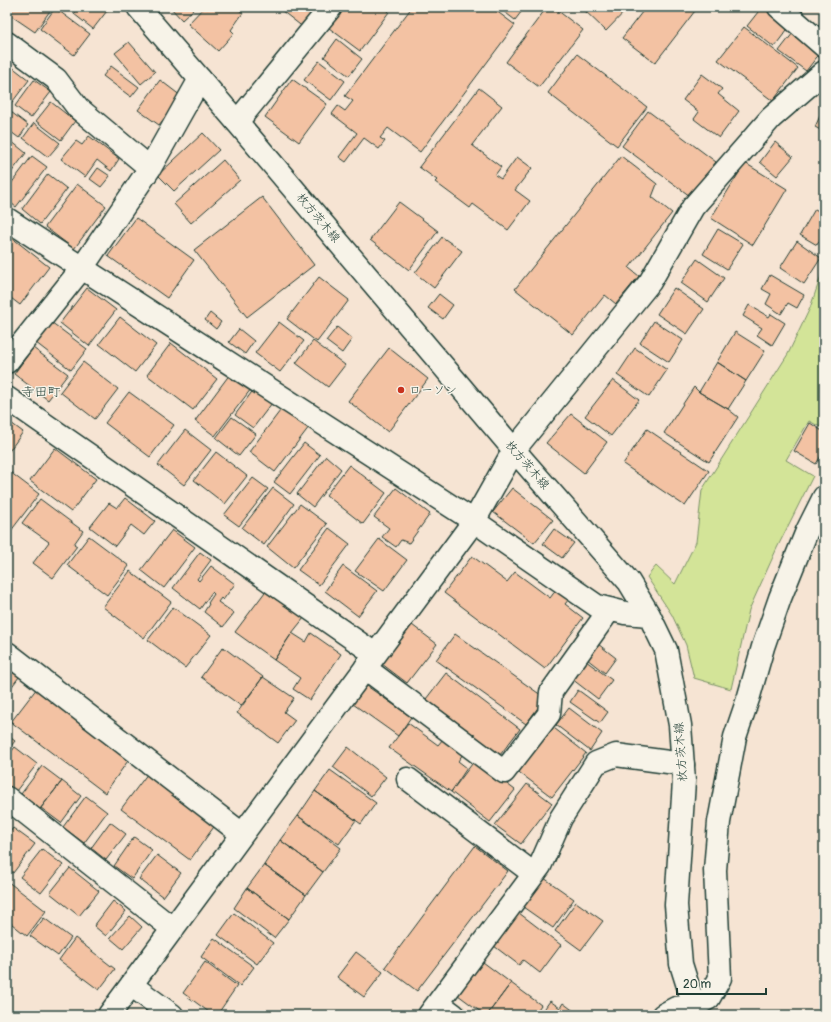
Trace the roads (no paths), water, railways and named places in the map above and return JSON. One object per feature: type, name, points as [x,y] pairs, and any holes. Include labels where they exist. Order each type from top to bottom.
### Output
[{"type":"street","name":"枚方茨木線","points":[[138,7],[514,450],[629,582],[649,615],[666,650],[680,725],[684,781],[676,905],[681,964],[695,1011]]},
{"type":"street","points":[[237,122],[331,7]]},
{"type":"street","points":[[779,7],[824,46]]},
{"type":"street","points":[[7,43],[56,79],[78,108],[150,168]]},
{"type":"street","points":[[109,1015],[474,521],[514,450],[650,282],[693,207],[771,118],[824,72]]},
{"type":"street","points":[[7,362],[82,268],[150,168],[200,79]]},
{"type":"street","points":[[7,219],[474,521],[597,606],[625,613],[649,615]]},
{"type":"street","points":[[7,398],[370,661],[504,772],[549,714],[551,692],[610,609]]},
{"type":"street","points":[[663,1015],[676,1008],[695,1011],[708,998],[720,978],[715,870],[719,822],[735,737],[750,696],[763,647],[780,598],[807,532],[824,497]]},
{"type":"street","points":[[7,653],[242,834]]},
{"type":"street","points":[[440,1011],[540,866],[560,818],[596,763],[616,755],[683,764]]},
{"type":"street","points":[[408,779],[534,874]]},
{"type":"street","points":[[7,798],[173,929]]},
{"type":"street","points":[[131,985],[172,1015]]},
{"type":"place","name":"ローソン","points":[[401,390]]},
{"type":"district","name":"寺田町","points":[[41,392]]}]
